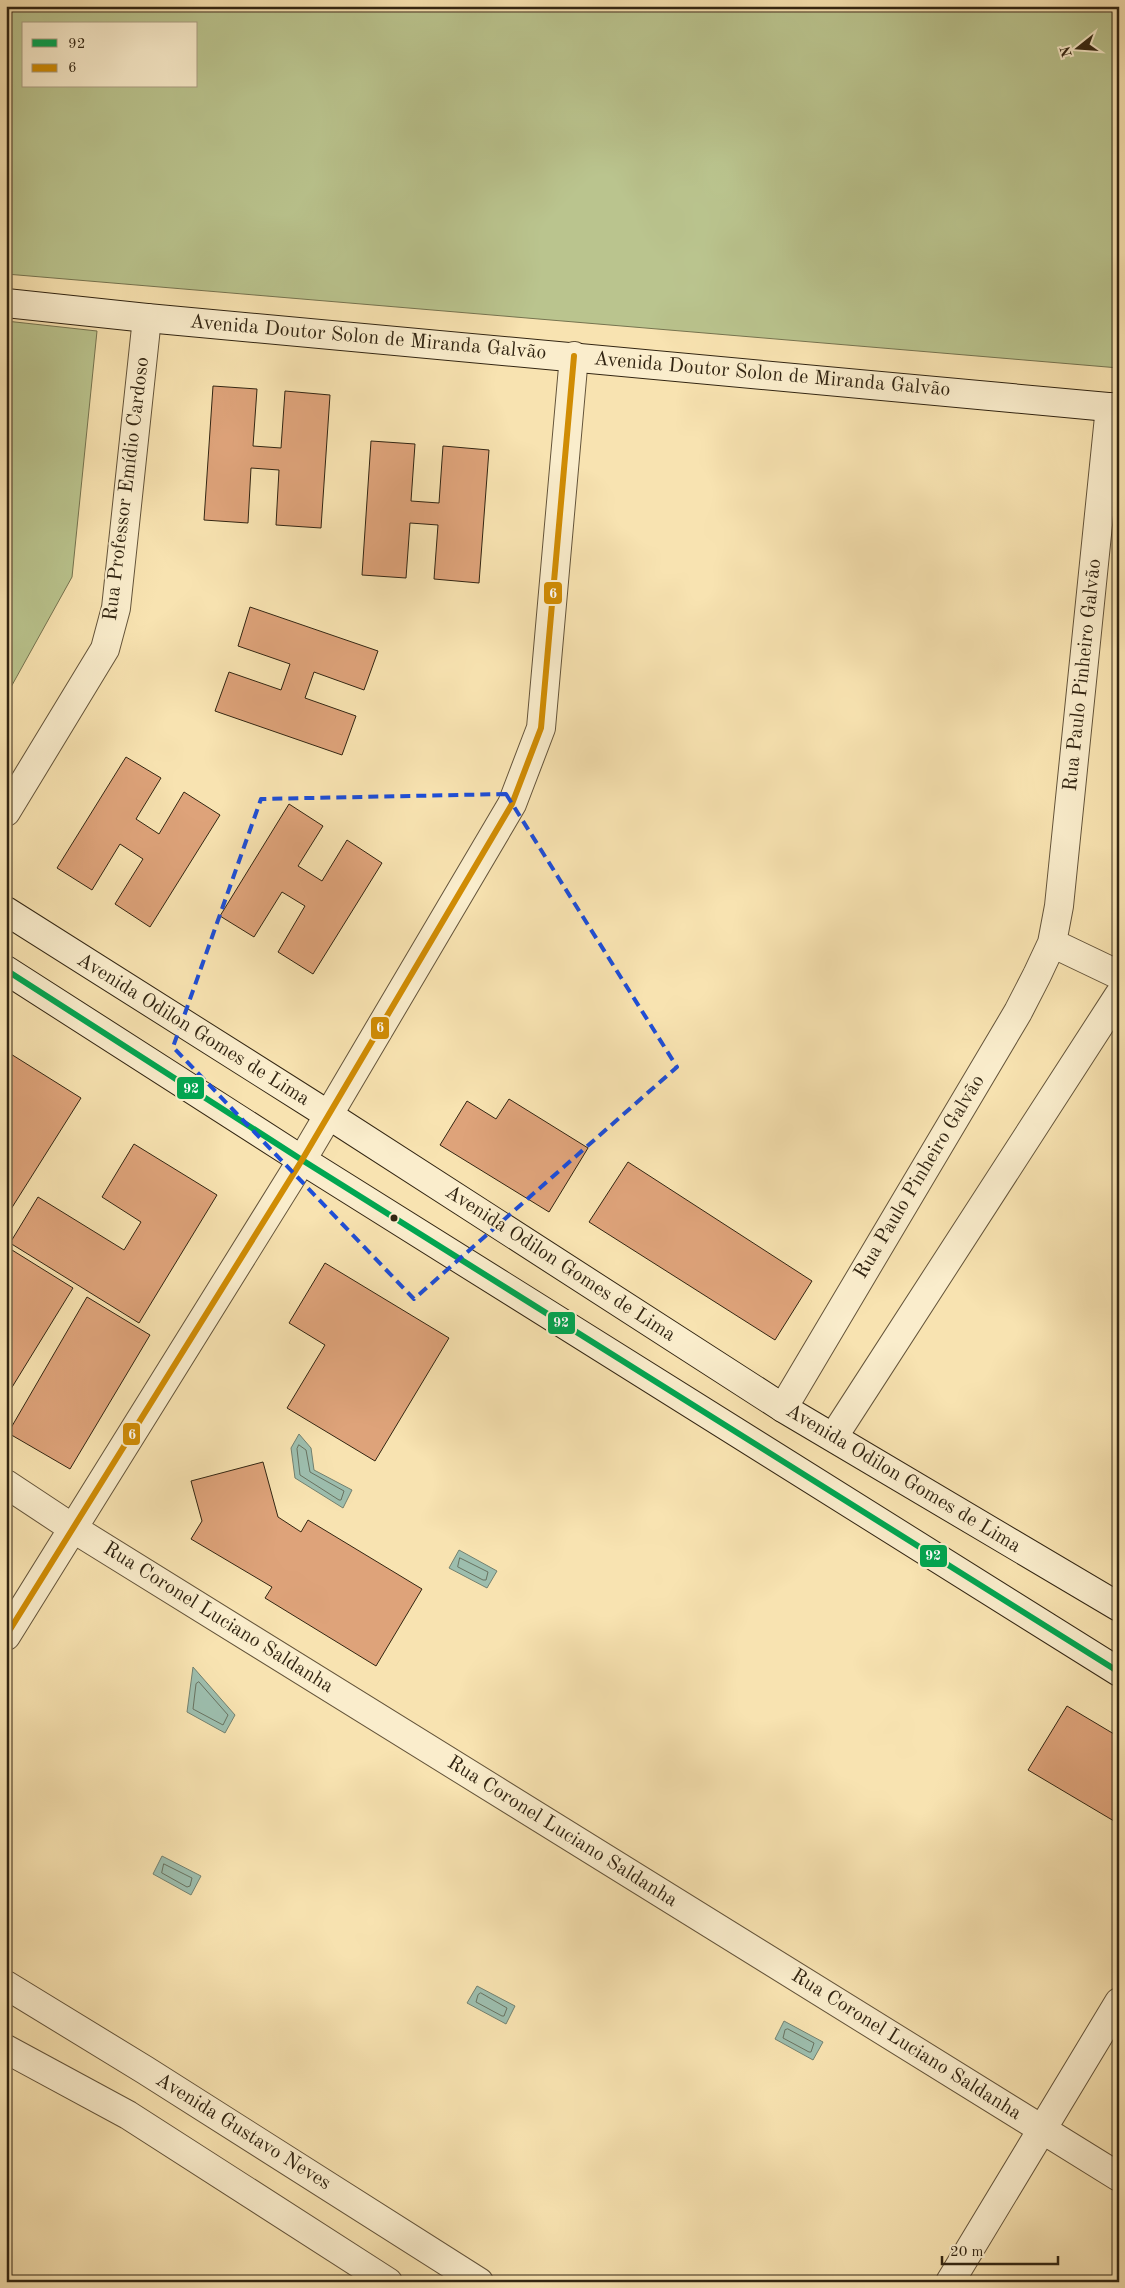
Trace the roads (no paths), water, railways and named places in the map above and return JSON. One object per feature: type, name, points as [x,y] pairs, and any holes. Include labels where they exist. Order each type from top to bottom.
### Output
[{"type":"street","name":"Avenida Doutor Solon de Miranda Galvão","points":[[6,303],[147,318],[1114,407]]},
{"type":"street","name":"Rua Professor Emídio Cardoso","points":[[6,812],[105,648],[116,608],[147,318]]},
{"type":"street","points":[[6,1636],[302,1160],[327,1114],[512,804],[541,728],[574,356]]},
{"type":"street","name":"Rua Paulo Pinheiro Galvão","points":[[783,1408],[1018,1012],[1038,976],[1052,943],[1059,906],[1114,407]]},
{"type":"street","name":"Avenida Odilon Gomes de Lima","points":[[6,912],[327,1114],[783,1408],[834,1436],[1119,1607]]},
{"type":"street","points":[[1052,943],[1119,976]]},
{"type":"street","points":[[6,970],[302,1160],[1119,1672]]},
{"type":"street","points":[[834,1436],[1119,995]]},
{"type":"street","name":"Rua Coronel Luciano Saldanha","points":[[6,1484],[74,1529],[1119,2177]]},
{"type":"street","name":"Avenida Gustavo Neves","points":[[6,1985],[145,2070],[479,2282]]},
{"type":"street","points":[[950,2282],[1119,2002]]},
{"type":"street","points":[[6,2049],[128,2115],[388,2282]]},
{"type":"water","points":[[299,1434],[311,1448],[314,1470],[352,1490],[343,1508],[295,1478],[291,1448]]},
{"type":"water","points":[[459,1550],[497,1571],[487,1588],[449,1568]]},
{"type":"water","points":[[193,1667],[235,1715],[225,1733],[187,1712]]},
{"type":"water","points":[[162,1856],[201,1876],[191,1895],[153,1874]]},
{"type":"water","points":[[477,1986],[515,2006],[506,2024],[467,2003]]},
{"type":"water","points":[[784,2021],[823,2042],[813,2060],[775,2039]]}]
